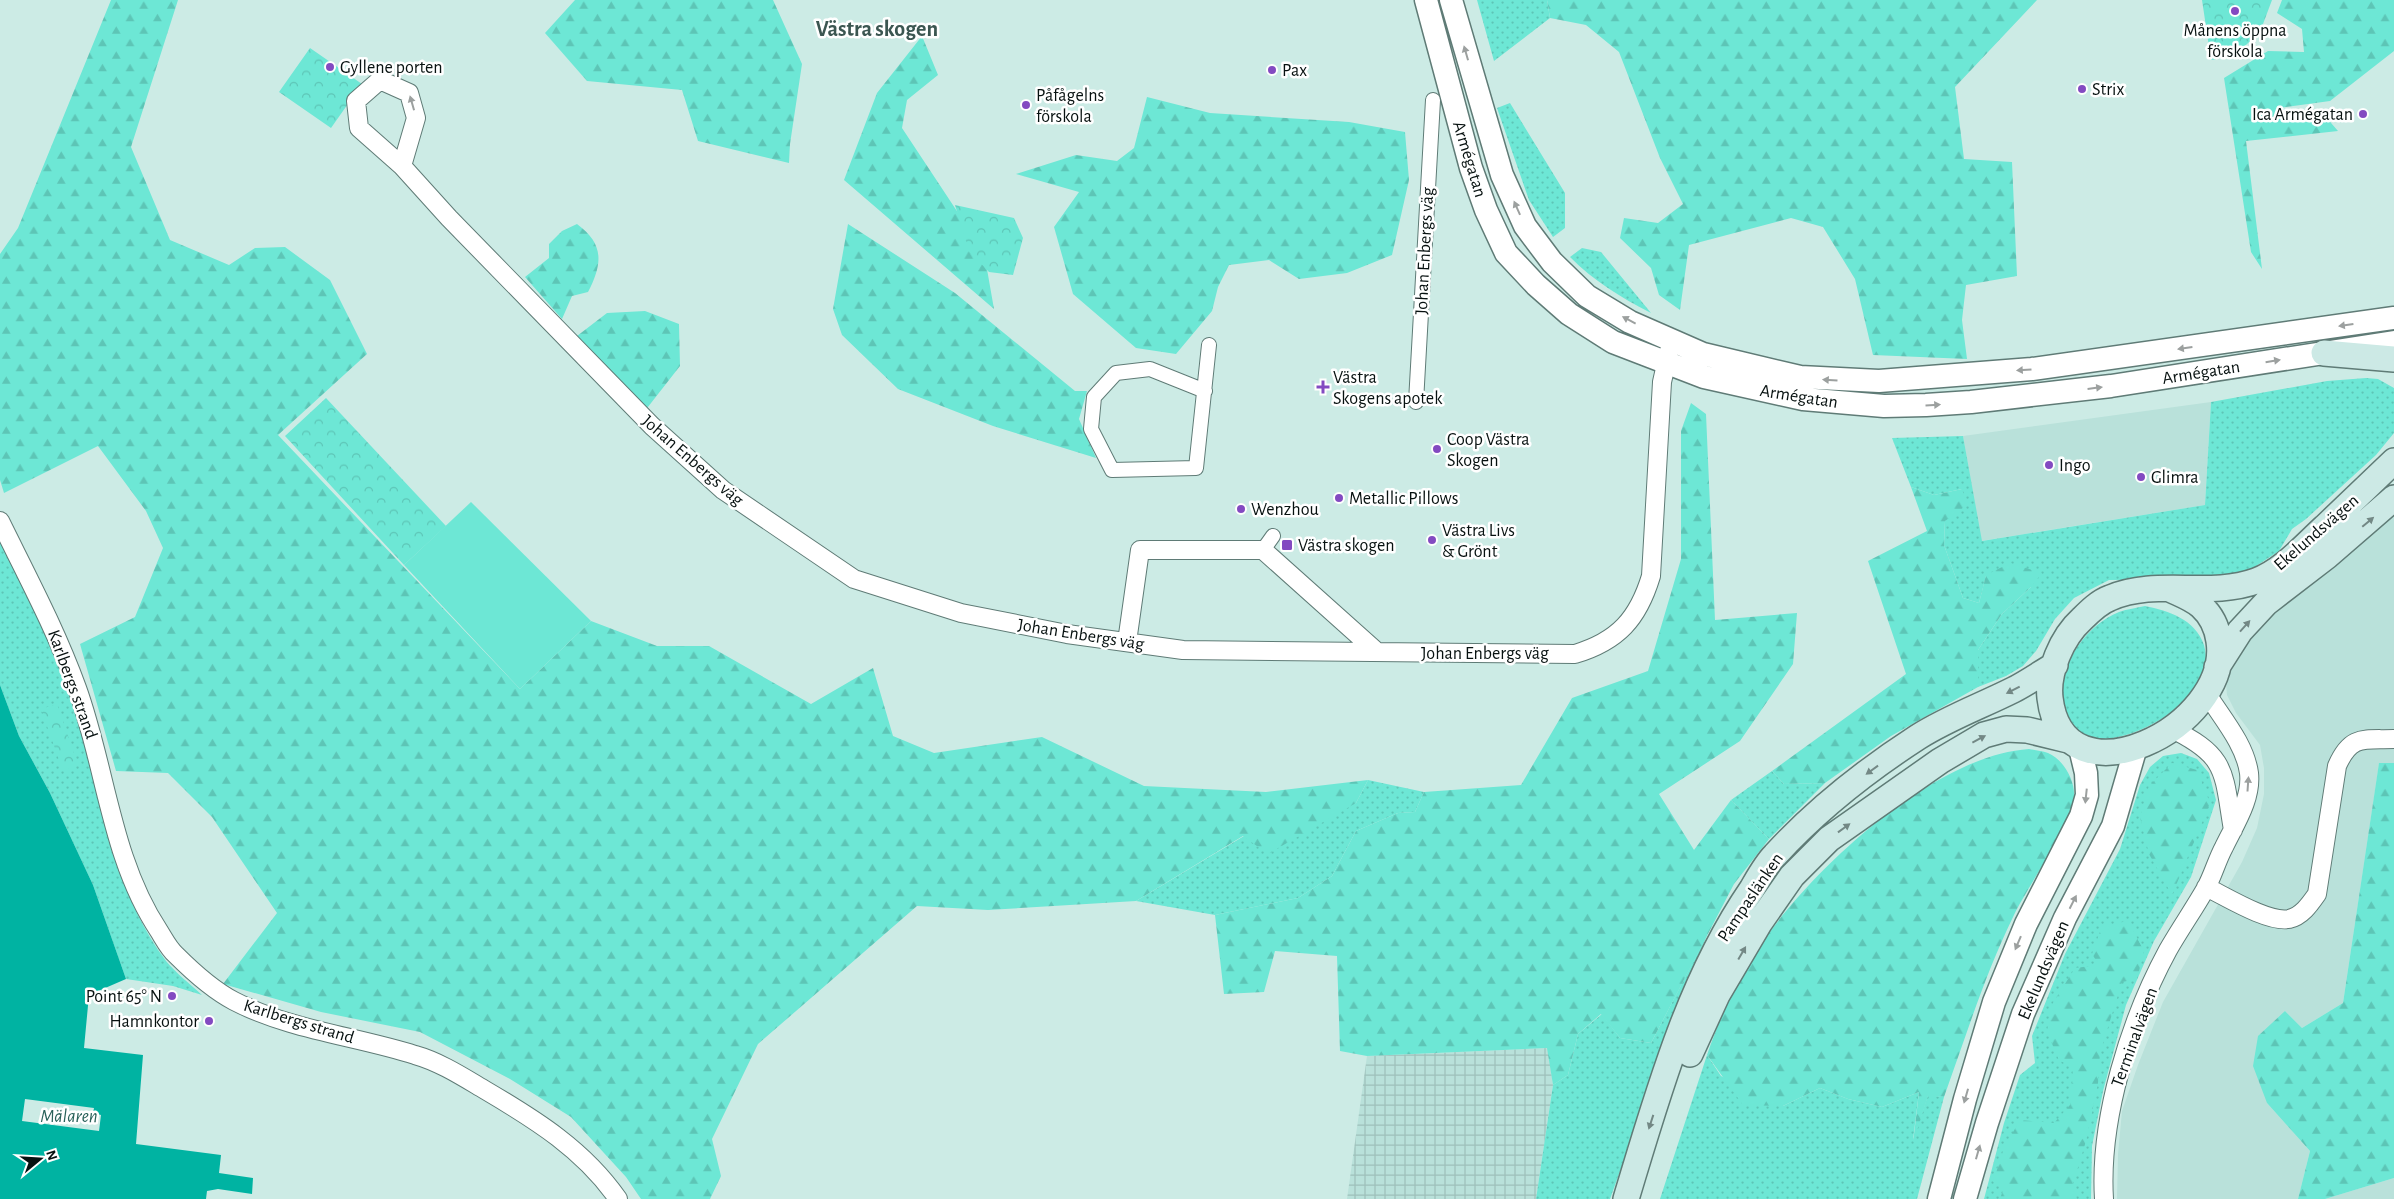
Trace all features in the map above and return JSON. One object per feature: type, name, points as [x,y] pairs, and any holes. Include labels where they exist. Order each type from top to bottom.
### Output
[{"type":"main road","points":[[2324,353],[2394,359]]},
{"type":"main road","name":"Ekelundsvägen","points":[[2170,589],[2202,607],[2213,620],[2220,650],[2217,667],[2207,694],[2192,713],[2154,740],[2136,747],[2118,752],[2098,752],[2074,744],[2059,726],[2051,706],[2049,691],[2055,665],[2064,642],[2078,623],[2096,606],[2109,598],[2124,593],[2170,589],[2212,589],[2256,580],[2283,565],[2394,461]]},
{"type":"main road","name":"Ekelundsvägen","points":[[2217,667],[2240,631],[2266,603],[2342,544],[2394,498]]},
{"type":"main road","name":"Pampaslänken","points":[[1636,1194],[1702,977],[1731,919],[1774,856],[1822,809],[1867,773],[1917,738],[1949,718],[2014,690],[2055,665]]},
{"type":"main road","name":"Pampaslänken","points":[[1636,1194],[1696,1037],[1760,922],[1792,876],[1829,839],[1940,760],[1984,736],[2006,729],[2027,730],[2074,744]]},
{"type":"street","name":"Armégatan","points":[[1426,0],[1471,168],[1486,210],[1506,253],[1536,285],[1569,314],[1612,342],[1704,377],[1804,399],[1884,406],[1971,402],[2102,387],[2394,342]]},
{"type":"street","name":"Armégatan","points":[[1452,0],[1502,175],[1525,226],[1552,262],[1587,296],[1630,322],[1703,354],[1800,377],[1879,381],[2042,368],[2394,318]]},
{"type":"street","name":"Johan Enbergs väg","points":[[402,166],[416,118],[409,93],[380,80],[356,101],[359,128],[402,166],[449,218],[652,426],[723,490],[854,579],[961,613],[1067,634],[1183,650],[1575,654],[1594,648],[1612,639],[1639,607],[1651,576],[1662,382],[1666,361],[1674,340]]},
{"type":"street","name":"Johan Enbergs väg","points":[[1416,402],[1433,100]]},
{"type":"street","points":[[1204,392],[1150,369],[1116,373],[1094,397],[1091,429],[1112,470],[1196,468],[1209,345]]},
{"type":"street","name":"Karlbergs strand","points":[[0,522],[51,624],[78,689],[132,883],[152,921],[173,953],[205,982],[234,1001],[273,1016],[339,1036],[416,1055],[451,1070],[538,1121],[583,1156],[618,1199]]},
{"type":"street","points":[[1127,642],[1140,550],[1268,543],[1377,652]]},
{"type":"street","name":"Terminalvägen","points":[[2104,1199],[2103,1178],[2106,1134],[2115,1088],[2137,1019],[2168,951],[2206,887],[2247,799],[2249,773],[2240,746],[2207,694]]},
{"type":"street","points":[[2170,728],[2196,741],[2216,759],[2224,776],[2232,830]]},
{"type":"street","points":[[2206,887],[2259,912],[2277,918],[2289,919],[2306,910],[2317,894],[2337,766],[2344,750],[2357,740],[2394,739]]},
{"type":"street","name":"Ekelundsvägen","points":[[1939,1199],[1965,1098],[1994,1002],[2026,924],[2082,816],[2087,795],[2086,773],[2074,744]]},
{"type":"street","name":"Ekelundsvägen","points":[[1965,1199],[1987,1123],[2023,1014],[2065,918],[2112,826],[2136,747]]},
{"type":"shaded area","points":[[2211,402],[2205,505],[1981,541],[1963,436]]},
{"type":"shaded area","points":[[2394,506],[2394,763],[2379,764],[2343,1003],[2302,1028],[2285,1011],[2267,1103],[2310,1151],[2298,1199],[2117,1199],[2118,1154],[2122,1111],[2138,1065],[2163,1002],[2242,862],[2257,828],[2264,794],[2264,768],[2260,745],[2236,713],[2227,695],[2226,684],[2230,668],[2243,643],[2265,619]]},
{"type":"shaded area","points":[[1548,1048],[1553,1085],[1536,1199],[1347,1199],[1367,1056]]},
{"type":"shaded area","points":[[2394,1178],[2394,1199],[2325,1199]]},
{"type":"green space","points":[[111,0],[178,0],[131,147],[170,240],[229,265],[255,248],[285,247],[330,280],[367,354],[278,435],[520,689],[591,621],[657,646],[709,646],[811,704],[873,668],[893,736],[934,753],[1042,737],[1144,786],[1266,792],[1368,780],[1356,803],[1268,854],[1243,836],[1136,901],[988,910],[917,906],[758,1044],[712,1139],[721,1176],[710,1199],[641,1199],[626,1177],[571,1117],[510,1079],[420,1032],[321,1012],[223,984],[277,913],[212,817],[168,773],[116,771],[80,644],[135,617],[163,548],[146,511],[98,446],[4,493],[0,480],[0,254],[18,228]]},
{"type":"green space","points":[[575,0],[773,0],[802,64],[789,163],[698,141],[682,90],[587,81],[545,33]]},
{"type":"green space","points":[[1477,0],[1547,0],[1550,18],[1494,61]]},
{"type":"green space","points":[[1547,0],[2037,0],[1955,87],[1964,159],[2012,162],[2017,276],[1966,285],[1962,320],[1967,359],[1873,355],[1855,279],[1823,227],[1791,218],[1689,245],[1680,310],[1659,295],[1651,268],[1620,238],[1624,218],[1658,223],[1683,204],[1660,158],[1619,52],[1586,25],[1550,18]]},
{"type":"green space","points":[[2202,0],[2272,0],[2260,32],[2234,56],[2211,60]]},
{"type":"green space","points":[[2282,0],[2394,0],[2394,51],[2330,101],[2278,108],[2325,116],[2338,131],[2246,141],[2262,269],[2251,252],[2224,78],[2268,51],[2304,52],[2302,29],[2277,13]]},
{"type":"green space","points":[[922,36],[938,75],[907,100],[902,128],[984,252],[994,309],[844,180],[877,93]]},
{"type":"green space","points":[[310,48],[362,84],[331,128],[279,92]]},
{"type":"green space","points":[[1147,97],[1210,113],[1349,122],[1405,132],[1409,180],[1392,255],[1347,273],[1299,279],[1269,260],[1229,265],[1218,287],[1212,311],[1176,354],[1136,348],[1073,294],[1054,227],[1079,192],[1016,174],[1076,155],[1117,161],[1134,148]]},
{"type":"green space","points":[[1510,103],[1565,193],[1565,228],[1553,237],[1529,200],[1497,108]]},
{"type":"green space","points":[[955,205],[1014,218],[1023,238],[1013,275],[989,272],[969,251]]},
{"type":"green space","points":[[577,224],[592,239],[598,255],[598,263],[588,292],[572,296],[562,319],[525,277],[549,258],[549,244],[562,231]]},
{"type":"green space","points":[[848,224],[955,293],[1075,391],[1087,391],[1079,419],[1096,458],[993,426],[898,389],[842,335],[833,309]]},
{"type":"green space","points":[[1582,248],[1601,252],[1651,313],[1608,288],[1588,274],[1570,257]]},
{"type":"green space","points":[[645,311],[679,324],[680,366],[644,412],[577,336],[607,313]]},
{"type":"green space","points":[[2378,379],[2394,388],[2394,433],[2376,455],[2306,519],[2292,529],[2279,551],[2253,568],[2226,579],[2109,580],[2074,598],[2055,619],[2036,651],[2023,666],[2006,676],[1978,687],[1978,650],[2002,614],[2031,587],[1986,576],[1979,603],[1963,598],[1944,545],[1945,521],[1962,489],[1934,495],[1911,487],[1892,438],[1963,436],[1982,541],[2205,505],[2211,402],[2327,381]]},
{"type":"green space","points":[[326,398],[446,526],[404,565],[285,436]]},
{"type":"green space","points":[[1691,403],[1706,414],[1715,620],[1797,613],[1793,664],[1740,741],[1659,794],[1694,850],[1731,800],[1769,839],[1734,884],[1651,1043],[1620,1038],[1601,1014],[1578,1034],[1568,1075],[1553,1085],[1547,1048],[1367,1056],[1340,1051],[1337,956],[1275,951],[1264,992],[1224,994],[1215,915],[1298,898],[1332,876],[1356,831],[1398,813],[1415,812],[1424,792],[1521,785],[1572,698],[1648,671],[1681,559],[1681,431]]},
{"type":"green space","points":[[1911,487],[1934,495],[1962,489],[1967,505],[1945,521],[1944,545],[1963,598],[1979,603],[1986,575],[2010,563],[2042,573],[2031,587],[2002,614],[1978,650],[1978,687],[1891,736],[1825,783],[1784,784],[1772,771],[1906,674],[1868,561],[1927,531]]},
{"type":"green space","points":[[471,502],[591,621],[520,689],[404,565]]},
{"type":"green space","points":[[0,539],[45,628],[67,683],[106,827],[129,896],[146,929],[166,961],[202,995],[173,986],[126,979],[93,885],[50,793],[19,736],[0,685]]},
{"type":"green space","points":[[2145,606],[2172,614],[2188,623],[2194,629],[2204,645],[2207,669],[2186,700],[2162,719],[2130,734],[2113,738],[2097,739],[2082,735],[2070,727],[2062,707],[2063,682],[2072,657],[2078,645],[2096,626],[2107,618],[2122,611]]},
{"type":"green space","points":[[57,704],[78,765],[63,771],[41,709]]},
{"type":"green space","points":[[2029,749],[2048,753],[2063,765],[2070,777],[2074,790],[2071,808],[2058,839],[2020,903],[2004,937],[1976,1005],[1944,1097],[1928,1096],[1913,1143],[1919,1092],[1882,1107],[1848,1099],[1820,1088],[1783,1106],[1743,1105],[1707,1055],[1717,1027],[1736,987],[1750,961],[1780,919],[1808,886],[1841,853],[1877,822],[1915,795],[1954,772],[1992,756]]},
{"type":"green space","points":[[2181,753],[2197,759],[2209,773],[2216,800],[2191,877],[2154,941],[2126,1005],[2103,1091],[2092,1146],[2091,1199],[1984,1199],[2004,1123],[2020,1075],[2035,1063],[2032,1036],[2065,954],[2120,849],[2140,785],[2150,767],[2163,756]]},
{"type":"green space","points":[[2172,763],[2197,770],[2210,803],[2172,895],[2149,854],[2140,817],[2149,786]]},
{"type":"green space","points":[[2379,763],[2394,763],[2394,1178],[2325,1199],[2298,1199],[2310,1151],[2267,1103],[2253,1066],[2258,1036],[2285,1011],[2302,1028],[2343,1003]]},
{"type":"green space","points":[[1772,771],[1784,784],[1825,783],[1769,839],[1731,800]]},
{"type":"green space","points":[[1368,780],[1424,792],[1415,812],[1398,813],[1356,831],[1332,876],[1298,898],[1215,915],[1136,901],[1244,836],[1356,803]]},
{"type":"green space","points":[[2128,921],[2144,951],[2137,979],[2122,982],[2100,1053],[2098,1083],[2086,1141],[2072,1187],[2077,1199],[2000,1199],[2004,1187],[1993,1182],[2004,1148],[2020,1120],[2054,1123],[2070,1105],[2073,1068],[2059,1060],[2047,1032],[2051,1006],[2075,968],[2099,965],[2092,954],[2102,926]]},
{"type":"green space","points":[[1707,935],[1685,990],[1610,1199],[1536,1199],[1553,1085],[1568,1075],[1578,1034],[1602,1014],[1620,1038],[1651,1043]]},
{"type":"green space","points":[[1707,1055],[1721,1076],[1783,1106],[1820,1088],[1848,1099],[1882,1107],[1919,1092],[1913,1140],[1928,1095],[1944,1097],[1917,1199],[1660,1199]]},
{"type":"water","name":"Mälaren","points":[[0,685],[19,736],[50,793],[93,885],[126,979],[89,995],[84,1048],[143,1055],[136,1144],[221,1155],[219,1173],[253,1178],[252,1194],[218,1189],[207,1191],[206,1199],[0,1199]]},
{"type":"pier","points":[[25,1099],[94,1108],[93,1113],[101,1115],[99,1131],[22,1121]]},
{"type":"place","name":"Månens öppna förskola","points":[[2235,11]]},
{"type":"place","name":"Gyllene porten","points":[[330,67]]},
{"type":"place","name":"Pax","points":[[1272,70]]},
{"type":"place","name":"Strix","points":[[2082,89]]},
{"type":"place","name":"Påfågelns förskola","points":[[1026,105]]},
{"type":"place","name":"Ica Armégatan","points":[[2363,114]]},
{"type":"place","name":"Västra Skogens apotek","points":[[1323,387]]},
{"type":"place","name":"Coop Västra Skogen","points":[[1437,449]]},
{"type":"place","name":"Ingo","points":[[2049,465]]},
{"type":"place","name":"Glimra","points":[[2141,477]]},
{"type":"place","name":"Metallic Pillows","points":[[1339,498]]},
{"type":"place","name":"Wenzhou","points":[[1241,509]]},
{"type":"place","name":"Västra Livs & Grönt","points":[[1432,540]]},
{"type":"place","name":"Västra skogen","points":[[1287,545]]},
{"type":"place","name":"Point 65° N","points":[[172,996]]},
{"type":"place","name":"Hamnkontor","points":[[209,1021]]},
{"type":"district","name":"Västra skogen","points":[[877,28]]}]
